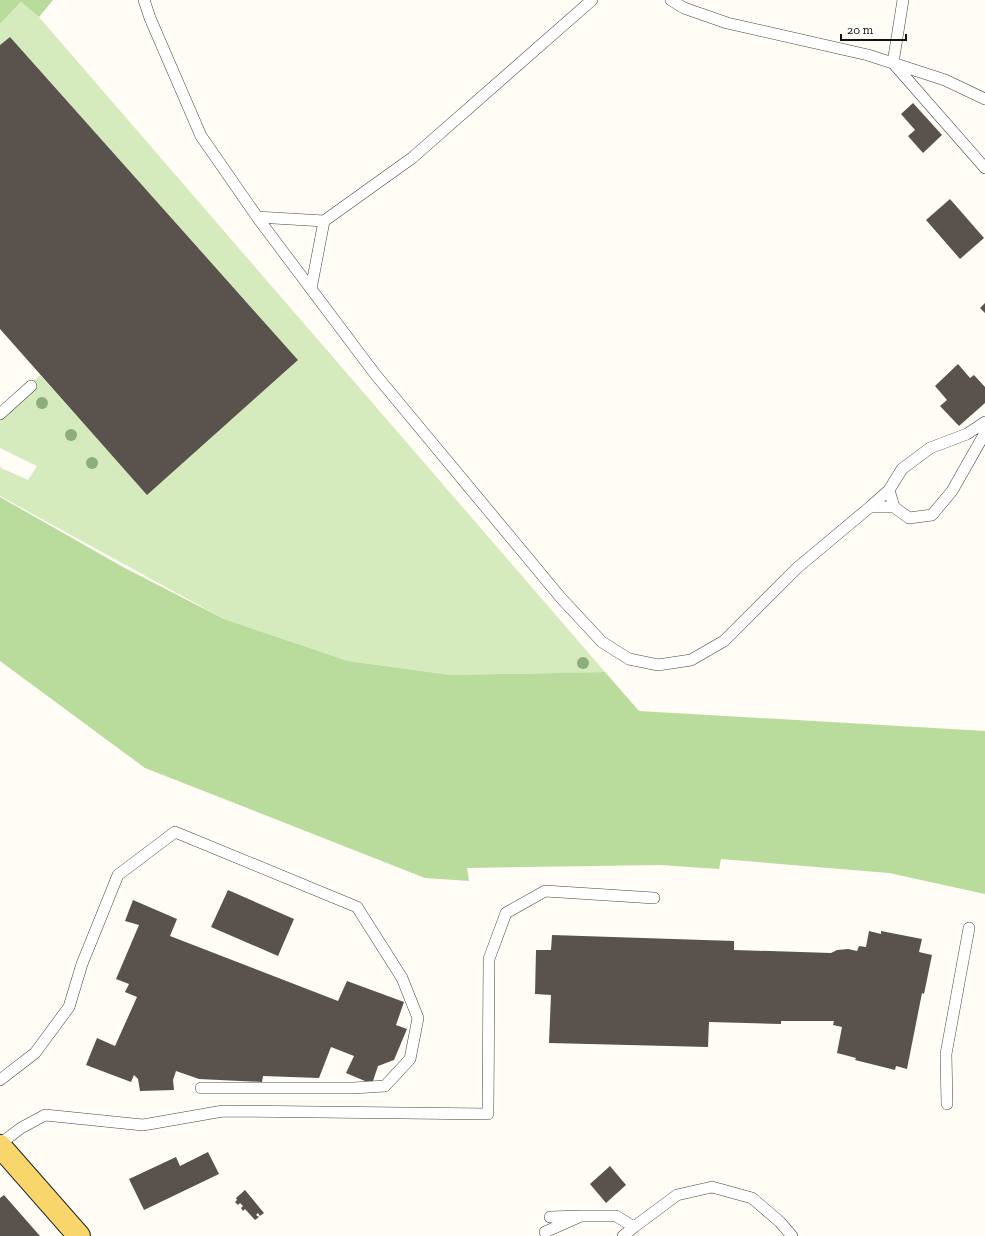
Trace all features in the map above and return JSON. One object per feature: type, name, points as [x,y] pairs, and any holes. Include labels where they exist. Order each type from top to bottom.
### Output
[{"type":"main road","points":[[0,1145],[80,1236]]},
{"type":"lane","points":[[144,0],[150,18],[201,136],[257,217],[374,374],[561,598],[602,642],[629,659],[658,665],[691,660],[724,641],[797,568],[890,490],[902,469],[930,448],[967,434],[985,422]]},
{"type":"lane","points":[[257,217],[324,221],[412,158],[592,0]]},
{"type":"lane","points":[[671,0],[684,8],[726,23],[868,55],[945,80],[985,99]]},
{"type":"lane","points":[[893,63],[903,0]]},
{"type":"lane","points":[[893,63],[985,168]]},
{"type":"lane","points":[[311,289],[324,221]]},
{"type":"lane","points":[[0,414],[31,386]]},
{"type":"lane","points":[[870,507],[894,507],[909,518],[932,516],[952,491],[985,433]]},
{"type":"lane","points":[[890,490],[894,507]]},
{"type":"lane","points":[[0,1080],[35,1053],[69,1006],[82,964],[118,875],[175,832],[357,907],[402,978],[418,1018],[410,1059],[385,1086],[353,1088],[201,1088]]},
{"type":"lane","points":[[0,1145],[21,1128],[45,1115],[143,1125],[223,1111],[488,1114],[489,959],[506,913],[545,891],[654,898]]},
{"type":"lane","points":[[947,1104],[946,1054],[969,928]]},
{"type":"lane","points":[[624,1236],[677,1195],[712,1187],[752,1198],[780,1222],[792,1236]]},
{"type":"lane","points":[[545,1232],[581,1216]]},
{"type":"lane","points":[[550,1217],[616,1216],[634,1227]]},
{"type":"green space","points":[[0,0],[53,0],[39,17],[21,2],[0,24]]},
{"type":"green space","points":[[21,2],[39,17],[605,672],[451,675],[348,661],[224,619],[0,496],[0,465],[1,468],[28,480],[37,466],[0,448],[0,411],[40,375],[147,494],[298,360],[10,37],[0,45],[0,24]]},
{"type":"green space","points":[[0,497],[123,567],[224,619],[348,661],[451,675],[605,672],[639,711],[985,731],[985,894],[889,873],[721,859],[719,869],[660,865],[467,868],[469,881],[425,878],[145,768],[0,661]]},
{"type":"building","points":[[10,37],[298,360],[147,495],[0,329],[0,45]]},
{"type":"building","points":[[913,103],[942,135],[923,153],[908,136],[915,130],[901,114]]},
{"type":"building","points":[[950,199],[984,238],[960,259],[926,220]]},
{"type":"building","points":[[985,303],[985,313],[980,308]]},
{"type":"building","points":[[958,364],[970,378],[974,375],[985,387],[985,403],[959,426],[940,406],[947,400],[935,386]]},
{"type":"building","points":[[228,890],[294,919],[278,956],[211,927]]},
{"type":"building","points":[[133,900],[177,919],[170,936],[338,1001],[347,981],[404,1002],[396,1025],[407,1029],[394,1060],[378,1066],[372,1084],[346,1073],[354,1056],[331,1047],[319,1078],[263,1076],[262,1082],[199,1079],[176,1071],[173,1080],[174,1090],[140,1091],[138,1079],[134,1075],[131,1082],[86,1065],[97,1038],[115,1046],[137,997],[125,992],[129,984],[116,979],[139,925],[125,921]]},
{"type":"building","points":[[869,931],[881,934],[881,931],[922,939],[919,952],[932,955],[924,994],[922,993],[907,1069],[896,1066],[895,1070],[855,1060],[856,1058],[837,1053],[842,1027],[833,1025],[834,1021],[781,1021],[781,1024],[709,1022],[708,1047],[549,1043],[551,995],[535,994],[536,950],[551,950],[552,935],[734,941],[734,950],[831,953],[837,950],[848,949],[857,951],[859,946],[866,947]]},
{"type":"building","points":[[208,1152],[219,1174],[144,1210],[129,1179],[176,1157],[180,1166]]},
{"type":"building","points":[[610,1166],[626,1185],[606,1203],[590,1184]]},
{"type":"building","points":[[245,1190],[264,1213],[260,1216],[258,1213],[256,1215],[259,1217],[255,1220],[245,1209],[243,1211],[241,1208],[243,1206],[240,1203],[238,1205],[235,1202],[237,1200],[236,1198]]},
{"type":"building","points":[[4,1195],[40,1236],[0,1236],[0,1198]]}]
